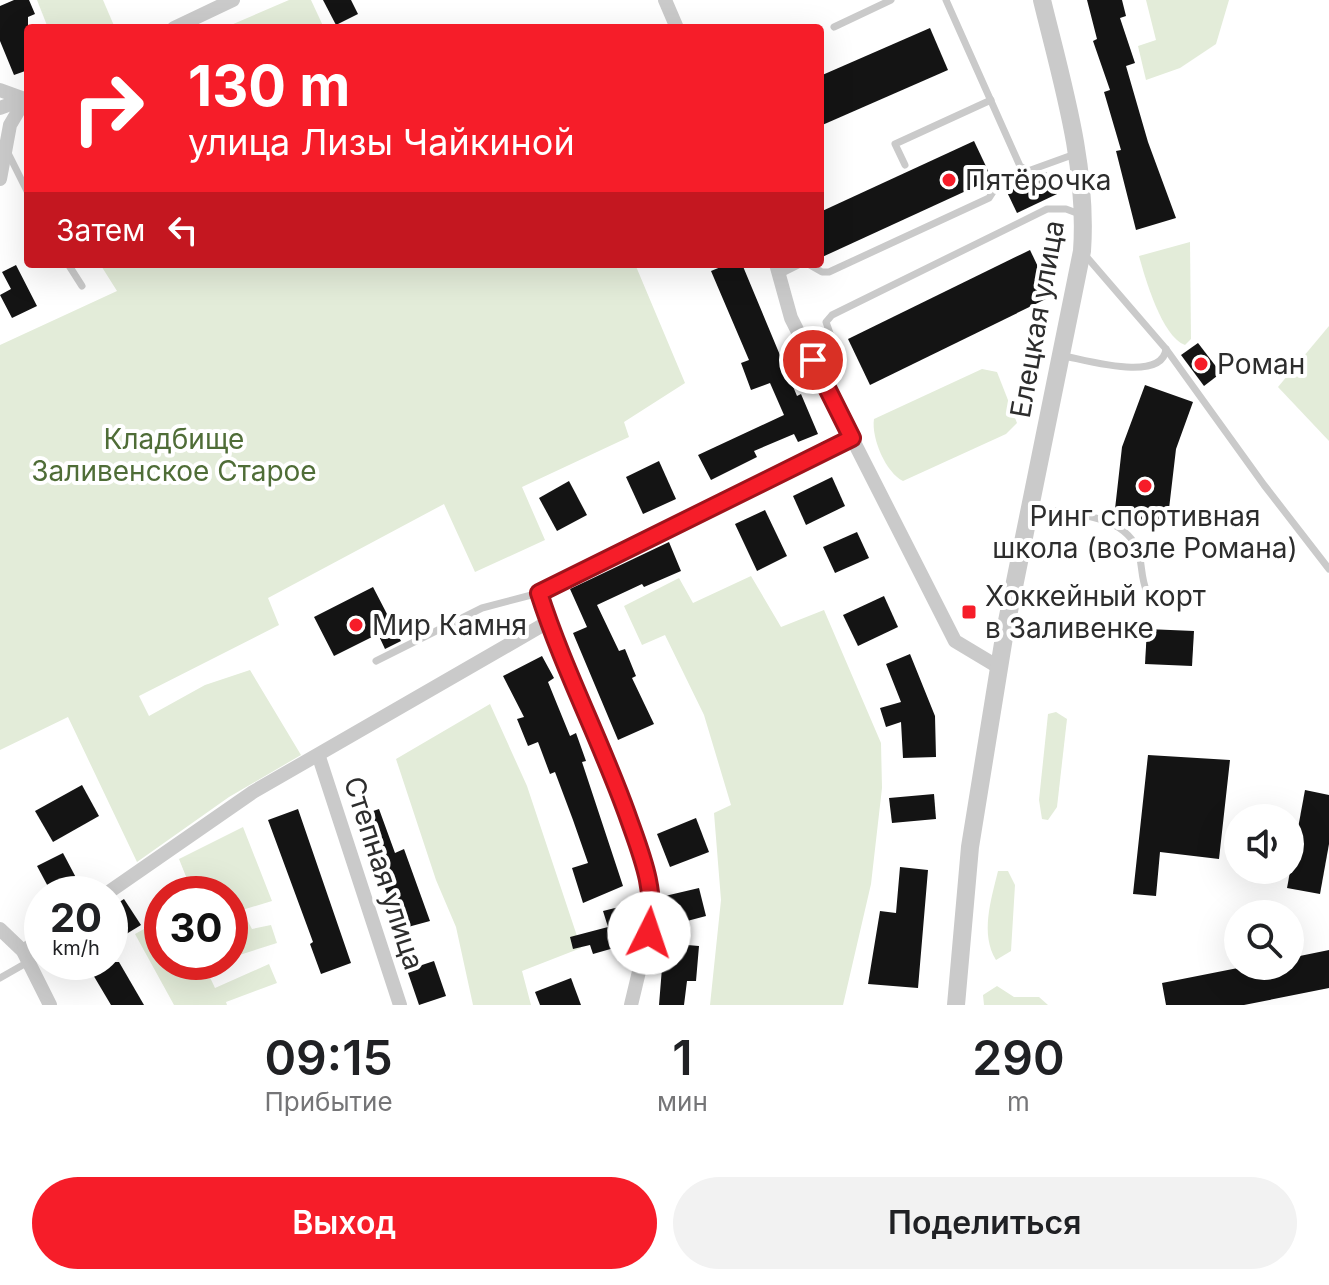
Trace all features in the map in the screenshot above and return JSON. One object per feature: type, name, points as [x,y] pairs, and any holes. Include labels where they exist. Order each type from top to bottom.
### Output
[{"type":"street","points":[[182,24],[233,0]]},
{"type":"street","points":[[665,0],[675,24]]},
{"type":"street","name":"Елецкая улица","points":[[956,1005],[970,847],[1000,668],[1082,251],[1084,216],[1077,153],[1042,0]]},
{"type":"street","points":[[0,90],[14,98],[24,97]]},
{"type":"street","points":[[0,108],[24,98]]},
{"type":"street","points":[[0,179],[2,141],[24,102]]},
{"type":"street","points":[[778,269],[791,318],[955,641],[1000,668]]},
{"type":"street","points":[[631,1005],[653,913],[652,891],[605,751],[548,622],[539,593],[852,438]]},
{"type":"street","points":[[128,879],[253,792],[319,757],[548,622]]},
{"type":"street","name":"Степная улица","points":[[319,757],[400,1005]]},
{"type":"street","points":[[0,929],[24,955]]},
{"type":"street","points":[[37,980],[50,1005]]},
{"type":"lane","points":[[834,27],[891,0]]},
{"type":"lane","points":[[946,0],[1023,169]]},
{"type":"lane","points":[[905,165],[895,144],[991,100]]},
{"type":"lane","points":[[2,141],[24,185]]},
{"type":"lane","points":[[815,268],[829,272],[989,198],[1000,181],[1023,169],[1028,171],[1077,153]]},
{"type":"lane","points":[[813,360],[831,349],[833,342],[826,322],[832,315],[1047,209],[1066,209],[1084,216]]},
{"type":"lane","points":[[1082,251],[1166,349],[1329,569]]},
{"type":"lane","points":[[71,268],[82,286]]},
{"type":"lane","points":[[1061,355],[1140,368],[1159,362],[1166,355],[1166,349]]},
{"type":"lane","points":[[1031,507],[1107,521],[1119,528],[1136,547],[1144,585],[1147,592],[1153,594]]},
{"type":"lane","points":[[376,661],[482,608],[539,593]]},
{"type":"lane","points":[[0,978],[24,957]]},
{"type":"green space","points":[[37,0],[103,0],[113,24],[46,24]]},
{"type":"green space","points":[[289,0],[311,0],[322,24],[233,24]]},
{"type":"green space","points":[[1146,0],[1229,0],[1216,44],[1180,68],[1146,80],[1138,46],[1156,40]]},
{"type":"green space","points":[[1190,242],[1191,339],[1185,345],[1169,331],[1162,319],[1139,256]]},
{"type":"green space","name":"Кладбище Заливенское Старое","points":[[103,268],[637,268],[685,383],[624,422],[629,437],[522,487],[545,540],[475,572],[444,504],[268,598],[279,625],[139,696],[149,716],[205,685],[250,670],[301,755],[229,797],[137,862],[68,717],[0,750],[0,345],[117,291]]},
{"type":"green space","points":[[1329,326],[1329,441],[1278,387]]},
{"type":"green space","points":[[982,369],[997,372],[1017,423],[1006,434],[903,481],[897,477],[881,454],[874,419]]},
{"type":"green space","points":[[751,576],[781,627],[824,610],[881,743],[882,788],[871,884],[843,1005],[710,1005],[721,900],[714,813],[731,805],[704,715],[665,635],[642,645],[624,606],[679,578],[693,603]]},
{"type":"green space","points":[[490,704],[527,786],[581,948],[522,971],[531,1005],[473,1005],[456,927],[436,880],[396,759]]},
{"type":"green space","points":[[1056,712],[1067,719],[1057,807],[1048,820],[1042,819],[1039,800],[1048,714]]},
{"type":"green space","points":[[243,827],[272,901],[248,908],[248,876],[186,876],[179,859]]},
{"type":"green space","points":[[998,871],[1008,871],[1015,885],[1011,951],[996,960],[991,950],[988,928]]},
{"type":"green space","points":[[248,921],[252,929],[271,925],[277,943],[248,952]]},
{"type":"green space","points":[[144,929],[144,950],[135,934]]},
{"type":"green space","points":[[269,964],[277,983],[226,1002],[227,1005],[174,1005],[160,980],[211,980],[215,988],[233,980],[248,980],[248,973]]},
{"type":"green space","points":[[997,986],[1014,997],[1039,997],[1048,1005],[984,1005],[983,995]]},
{"type":"building","points":[[14,0],[29,0],[35,14],[28,17],[28,24],[24,24],[24,71],[14,75],[0,41],[0,6]]},
{"type":"building","points":[[323,0],[351,0],[358,14],[335,24]]},
{"type":"building","points":[[1087,0],[1122,0],[1126,16],[1120,18],[1135,63],[1126,66],[1148,142],[1176,218],[1136,230],[1116,151],[1121,150],[1104,92],[1110,90],[1093,41],[1097,39]]},
{"type":"building","points":[[930,28],[948,70],[824,124],[824,74]]},
{"type":"building","points":[[974,141],[992,179],[824,256],[824,210]]},
{"type":"building","points":[[1046,172],[1057,194],[1017,213],[1006,190]]},
{"type":"building","points":[[1030,250],[1052,296],[870,385],[848,339]]},
{"type":"building","points":[[16,265],[37,306],[12,318],[0,295],[11,289],[2,272]]},
{"type":"building","points":[[744,268],[797,396],[801,394],[818,434],[798,442],[794,434],[754,451],[757,457],[711,480],[698,455],[784,415],[770,383],[751,390],[741,363],[749,360],[711,271]]},
{"type":"building","name":"Роман","points":[[1198,343],[1221,373],[1204,386],[1181,355]]},
{"type":"building","points":[[1145,385],[1193,402],[1176,449],[1167,526],[1114,518],[1122,447]]},
{"type":"building","points":[[659,461],[676,499],[643,514],[626,477]]},
{"type":"building","points":[[832,477],[845,506],[806,525],[793,496]]},
{"type":"building","points":[[569,481],[587,515],[557,531],[539,498]]},
{"type":"building","points":[[765,510],[787,556],[757,571],[735,524]]},
{"type":"building","points":[[857,532],[869,558],[835,573],[823,547]]},
{"type":"building","points":[[669,542],[681,571],[644,587],[642,584],[597,605],[619,651],[625,649],[636,676],[632,678],[654,724],[618,740],[573,633],[587,627],[570,589]]},
{"type":"building","name":"Мир Камня","points":[[373,587],[401,641],[385,649],[378,634],[334,656],[314,617]]},
{"type":"building","points":[[884,596],[898,627],[858,646],[843,615]]},
{"type":"building","points":[[1147,629],[1194,631],[1192,666],[1145,664]]},
{"type":"building","points":[[910,654],[935,716],[936,757],[903,758],[901,722],[886,727],[880,708],[901,702],[886,664]]},
{"type":"building","points":[[542,656],[554,678],[548,682],[570,736],[576,733],[586,761],[582,762],[623,886],[583,903],[572,868],[588,863],[573,820],[555,772],[550,774],[538,742],[528,746],[517,719],[524,717],[503,676]]},
{"type":"building","points":[[1148,755],[1230,760],[1219,859],[1160,852],[1156,896],[1133,894]]},
{"type":"building","points":[[82,785],[99,816],[53,842],[35,811]]},
{"type":"building","points":[[1305,790],[1329,795],[1329,844],[1320,894],[1287,888],[1288,884],[1304,884],[1302,804]]},
{"type":"building","points":[[934,794],[936,819],[892,823],[889,798]]},
{"type":"building","points":[[298,809],[351,963],[321,974],[310,944],[313,942],[268,820]]},
{"type":"building","points":[[379,809],[395,853],[404,849],[430,921],[397,930],[386,891],[356,817]]},
{"type":"building","points":[[696,818],[709,852],[670,867],[657,834]]},
{"type":"building","points":[[63,853],[75,876],[42,876],[37,866]]},
{"type":"building","points":[[900,867],[928,870],[918,988],[868,984],[880,911],[896,913]]},
{"type":"building","points":[[699,888],[706,916],[672,925],[665,896]]},
{"type":"building","points":[[631,904],[638,933],[615,939],[635,942],[593,954],[590,945],[573,949],[570,937],[608,927],[603,911]]},
{"type":"building","points":[[128,905],[141,925],[128,933]]},
{"type":"building","points":[[664,943],[699,946],[696,981],[687,981],[684,1005],[659,1005]]},
{"type":"building","points":[[1329,950],[1329,988],[1244,1005],[1166,1005],[1162,983],[1224,971],[1224,980],[1304,980],[1304,955]]},
{"type":"building","points":[[434,961],[446,996],[419,1005],[407,970]]},
{"type":"building","points":[[128,977],[144,1005],[111,1005],[96,980],[128,980]]},
{"type":"building","points":[[571,978],[581,1005],[540,1005],[535,992]]},
{"type":"place","name":"Пятёрочка","points":[[949,180]]},
{"type":"place","name":"Роман","points":[[1201,364]]},
{"type":"place","name":"Ринг спортивная школа (возле Романа)","points":[[1145,486]]},
{"type":"place","name":"Хоккейный корт в Заливенке","points":[[969,612]]},
{"type":"place","name":"Мир Камня","points":[[356,625]]},
{"type":"route","points":[[649,933],[653,913],[652,891],[645,865],[605,751],[548,622],[539,593],[673,523],[852,438],[813,360]]}]
